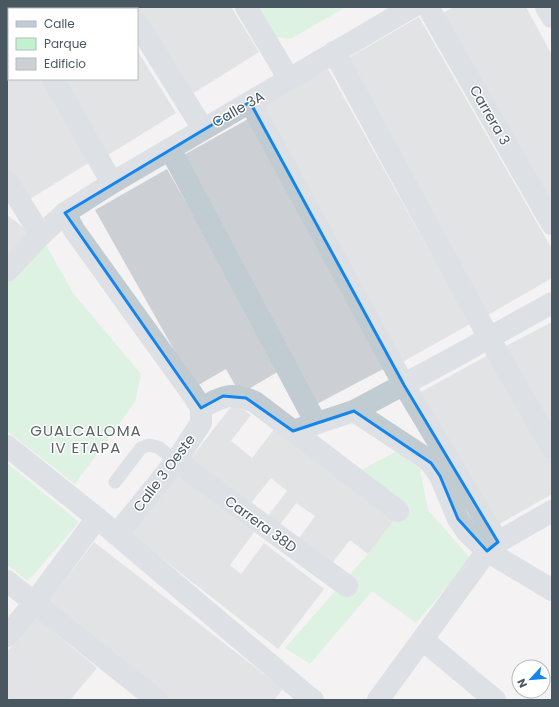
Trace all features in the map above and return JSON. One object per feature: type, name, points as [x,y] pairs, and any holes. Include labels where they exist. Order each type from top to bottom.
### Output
[{"type":"street","points":[[246,7],[289,79]]},
{"type":"street","name":"Calle 3A","points":[[7,271],[41,235],[65,213],[112,183],[412,7]]},
{"type":"street","name":"Carrera 3","points":[[428,7],[552,224]]},
{"type":"street","points":[[546,7],[552,17]]},
{"type":"street","points":[[138,25],[203,129]]},
{"type":"street","points":[[334,52],[489,338],[552,448]]},
{"type":"street","points":[[54,80],[112,183]]},
{"type":"street","points":[[250,102],[493,546]]},
{"type":"street","points":[[170,149],[316,423]]},
{"type":"street","points":[[7,181],[41,235]]},
{"type":"street","points":[[7,207],[41,235]]},
{"type":"street","points":[[65,213],[74,230],[201,408],[223,396],[236,396],[255,402],[398,511]]},
{"type":"street","points":[[293,431],[354,412],[552,303]]},
{"type":"street","name":"Calle 3 Oeste","points":[[117,534],[176,461],[201,423],[201,408]]},
{"type":"street","points":[[354,412],[431,463],[440,476],[458,519],[468,532],[493,546],[552,590]]},
{"type":"street","points":[[7,446],[117,534],[306,698]]},
{"type":"street","name":"Carrera 38D","points":[[176,461],[347,586]]},
{"type":"street","points":[[378,700],[493,546],[552,511]]},
{"type":"street","points":[[7,636],[34,603],[97,518]]},
{"type":"street","points":[[7,582],[157,700]]},
{"type":"street","points":[[423,640],[495,700]]},
{"type":"lane","points":[[115,482],[141,448],[149,445],[158,447],[176,461]]},
{"type":"highlighted area","points":[[250,102],[404,385],[498,542],[487,551],[458,519],[440,476],[431,463],[354,411],[293,431],[246,398],[223,396],[201,408],[65,213]]},
{"type":"green space","points":[[253,7],[346,7],[290,39],[271,36]]},
{"type":"green space","points":[[41,236],[73,293],[141,374],[135,402],[75,484],[7,431],[7,278]]},
{"type":"green space","points":[[397,451],[420,469],[428,510],[471,559],[416,623],[372,591],[310,664],[285,648],[368,554],[398,515],[360,471]]},
{"type":"green space","points":[[7,463],[79,522],[28,581],[7,565]]},
{"type":"building","points":[[16,7],[110,8],[16,8]]},
{"type":"building","points":[[231,7],[259,52],[187,97],[138,18],[138,8],[132,8]]},
{"type":"building","points":[[454,7],[526,7],[552,55],[552,222],[439,15]]},
{"type":"building","points":[[7,12],[8,80],[48,80],[95,159],[25,202],[7,172]]},
{"type":"building","points":[[419,17],[552,249],[552,278],[488,315],[343,61]]},
{"type":"building","points":[[138,52],[176,113],[108,155],[62,80],[138,80]]},
{"type":"building","points":[[328,69],[470,324],[399,364],[257,109]]},
{"type":"building","points":[[250,118],[387,367],[315,405],[180,157]]},
{"type":"building","points":[[167,169],[281,370],[240,394],[226,369],[195,387],[95,210]]},
{"type":"building","points":[[7,215],[29,232],[7,261]]},
{"type":"building","points":[[552,322],[552,434],[506,346]]},
{"type":"building","points":[[492,353],[552,462],[552,494],[494,527],[421,392]]},
{"type":"building","points":[[234,403],[251,415],[231,441],[252,458],[278,424],[398,515],[368,554],[350,540],[327,570],[294,545],[315,516],[296,503],[279,526],[267,517],[287,491],[271,478],[247,508],[188,462]]},
{"type":"building","points":[[176,470],[255,531],[230,565],[241,574],[264,543],[324,589],[278,649],[128,532]]},
{"type":"building","points":[[94,542],[283,689],[274,700],[163,700],[44,607]]},
{"type":"building","points":[[36,617],[97,668],[70,700],[11,700],[7,697],[7,652]]},
{"type":"district","name":"GUALCALOMA IV ETAPA","points":[[86,438]]}]
